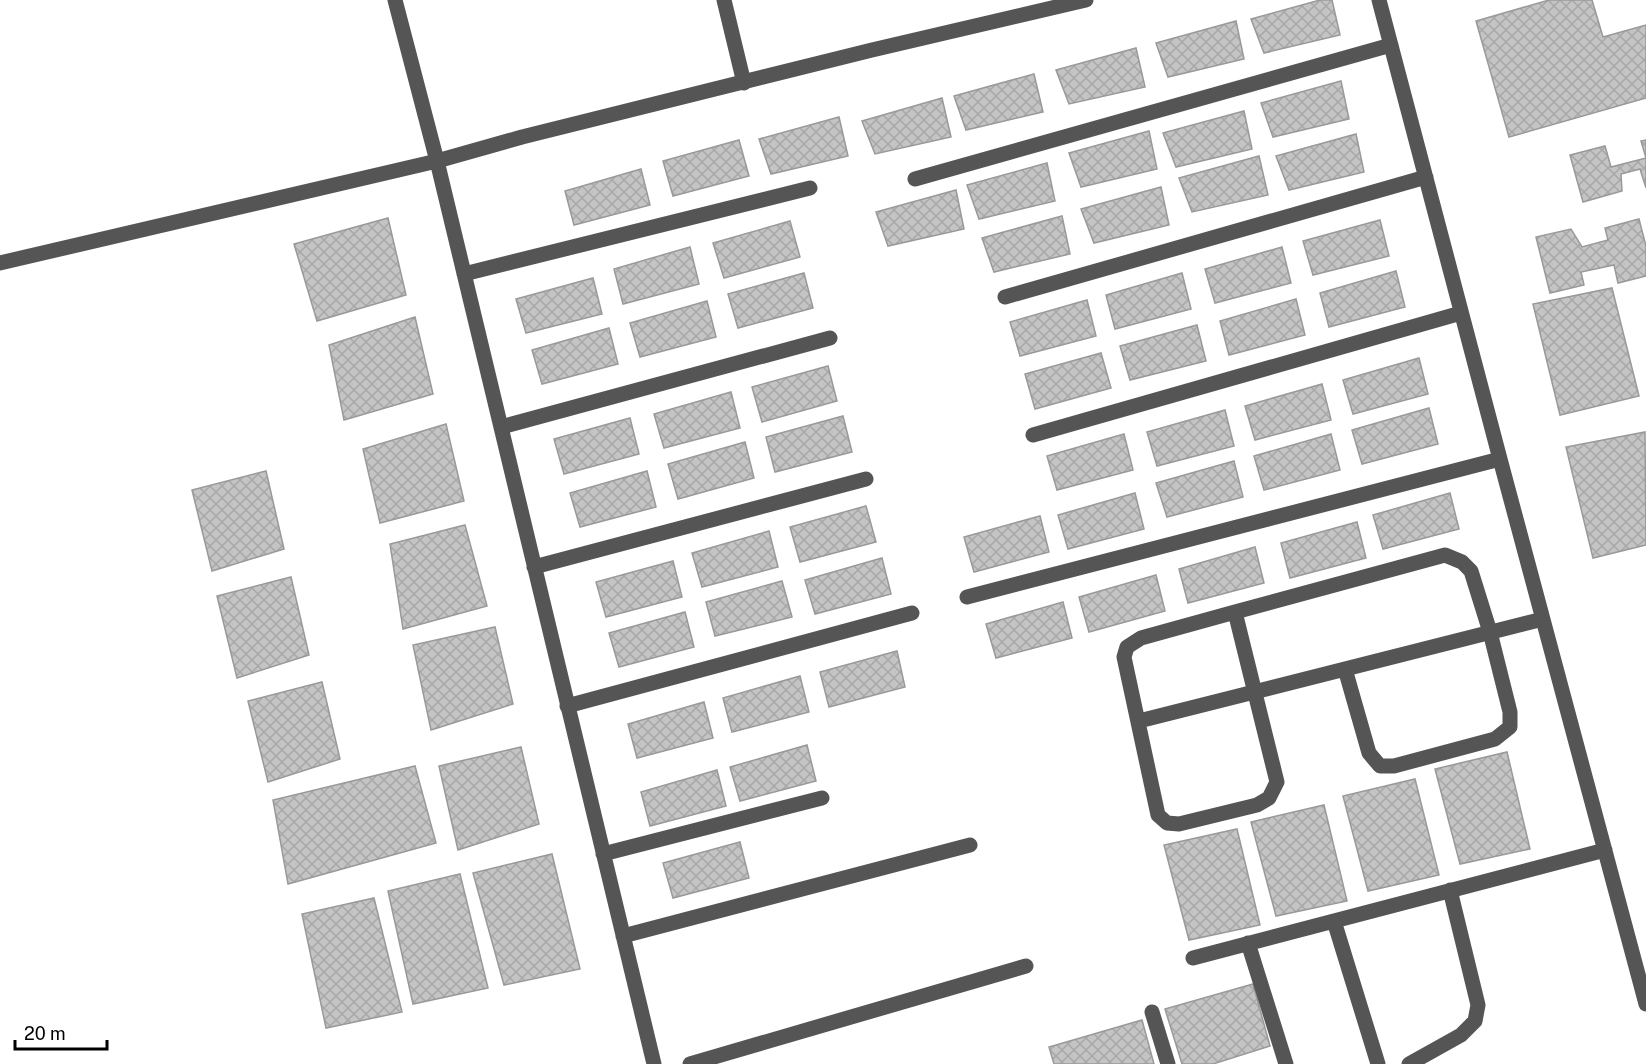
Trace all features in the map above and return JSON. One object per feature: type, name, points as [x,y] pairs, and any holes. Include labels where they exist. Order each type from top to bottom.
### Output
[{"type":"street","points":[[395,0],[437,161],[654,1064]]},
{"type":"street","points":[[724,0],[744,82]]},
{"type":"street","points":[[0,263],[437,161],[522,137],[1086,0]]},
{"type":"street","points":[[1384,1],[1391,45],[1646,1005]]},
{"type":"street","points":[[915,179],[1391,45]]},
{"type":"street","points":[[1005,297],[1426,177]]},
{"type":"street","points":[[464,274],[693,215],[810,188]]},
{"type":"street","points":[[1033,435],[1461,313]]},
{"type":"street","points":[[501,427],[830,338]]},
{"type":"street","points":[[967,597],[1500,459]]},
{"type":"street","points":[[534,567],[866,479]]},
{"type":"street","points":[[1235,612],[1277,782],[1269,798],[1257,805],[1179,824],[1167,823],[1158,815],[1124,657],[1127,647],[1141,638],[1235,612],[1444,555],[1462,562],[1471,571],[1490,632],[1510,712],[1510,727],[1495,739],[1394,766],[1380,766],[1369,753],[1345,669]]},
{"type":"street","points":[[567,706],[912,613]]},
{"type":"street","points":[[1139,721],[1543,619]]},
{"type":"street","points":[[603,854],[822,798]]},
{"type":"street","points":[[623,936],[970,845]]},
{"type":"street","points":[[1193,958],[1605,850]]},
{"type":"street","points":[[1408,1064],[1461,1035],[1475,1021],[1478,1005],[1450,890]]},
{"type":"street","points":[[1334,921],[1378,1064]]},
{"type":"street","points":[[1248,943],[1286,1064]]},
{"type":"street","points":[[690,1064],[1026,966]]},
{"type":"street","points":[[1152,1012],[1168,1064]]},
{"type":"building","points":[[1320,0],[1332,0],[1340,35],[1264,53],[1251,19]]},
{"type":"building","points":[[1549,0],[1592,0],[1603,37],[1646,25],[1646,98],[1509,137],[1476,21]]},
{"type":"building","points":[[1236,21],[1244,59],[1168,77],[1156,43]]},
{"type":"building","points":[[1136,48],[1145,87],[1069,104],[1056,70]]},
{"type":"building","points":[[1034,74],[1043,112],[966,130],[954,96]]},
{"type":"building","points":[[1341,81],[1349,119],[1273,137],[1261,103]]},
{"type":"building","points":[[942,98],[951,137],[875,154],[862,121]]},
{"type":"building","points":[[1244,111],[1252,149],[1176,167],[1163,133]]},
{"type":"building","points":[[839,117],[848,156],[771,174],[759,139]]},
{"type":"building","points":[[1149,131],[1157,169],[1081,187],[1069,153]]},
{"type":"building","points":[[1356,134],[1364,172],[1289,190],[1276,156]]},
{"type":"building","points":[[739,140],[749,176],[673,196],[663,161]]},
{"type":"building","points":[[1646,140],[1646,158],[1641,141]]},
{"type":"building","points":[[1605,146],[1611,167],[1646,158],[1646,188],[1640,169],[1621,174],[1622,191],[1583,202],[1570,155]]},
{"type":"building","points":[[1259,156],[1268,195],[1192,212],[1179,178]]},
{"type":"building","points":[[1047,163],[1055,201],[979,219],[967,185]]},
{"type":"building","points":[[641,169],[650,205],[574,225],[565,191]]},
{"type":"building","points":[[1161,187],[1169,225],[1094,243],[1081,209]]},
{"type":"building","points":[[956,190],[964,229],[888,246],[876,212]]},
{"type":"building","points":[[1062,216],[1070,254],[994,272],[982,238]]},
{"type":"building","points":[[388,218],[406,295],[317,321],[294,244]]},
{"type":"building","points":[[1639,219],[1646,246],[1646,276],[1618,283],[1614,265],[1581,272],[1584,285],[1550,293],[1536,237],[1571,229],[1582,247],[1608,240],[1605,228]]},
{"type":"building","points":[[1380,220],[1389,256],[1313,275],[1303,241]]},
{"type":"building","points":[[790,221],[800,257],[724,278],[713,243]]},
{"type":"building","points":[[690,247],[699,284],[623,304],[614,269]]},
{"type":"building","points":[[1282,247],[1291,283],[1215,303],[1205,269]]},
{"type":"building","points":[[1396,271],[1405,307],[1329,327],[1320,293]]},
{"type":"building","points":[[804,273],[813,308],[738,328],[728,294]]},
{"type":"building","points":[[1182,273],[1191,309],[1115,329],[1106,295]]},
{"type":"building","points":[[593,278],[602,314],[526,333],[516,299]]},
{"type":"building","points":[[1612,288],[1639,396],[1560,415],[1533,304]]},
{"type":"building","points":[[1296,299],[1305,335],[1229,355],[1220,321]]},
{"type":"building","points":[[1087,300],[1096,336],[1020,356],[1010,322]]},
{"type":"building","points":[[707,301],[716,337],[640,357],[630,323]]},
{"type":"building","points":[[415,317],[433,394],[344,420],[329,345]]},
{"type":"building","points":[[1197,325],[1206,361],[1130,380],[1120,346]]},
{"type":"building","points":[[609,328],[618,364],[542,384],[532,350]]},
{"type":"building","points":[[1101,353],[1111,388],[1035,409],[1025,374]]},
{"type":"building","points":[[1419,358],[1428,394],[1353,414],[1343,380]]},
{"type":"building","points":[[828,366],[837,401],[762,422],[752,387]]},
{"type":"building","points":[[1322,384],[1331,420],[1255,440],[1245,406]]},
{"type":"building","points":[[731,392],[740,428],[664,448],[654,414]]},
{"type":"building","points":[[1429,408],[1438,444],[1362,464],[1352,430]]},
{"type":"building","points":[[1225,410],[1234,446],[1157,466],[1147,432]]},
{"type":"building","points":[[843,416],[852,452],[775,472],[766,437]]},
{"type":"building","points":[[630,418],[639,454],[564,474],[554,439]]},
{"type":"building","points":[[446,424],[464,501],[380,523],[363,449]]},
{"type":"building","points":[[1645,432],[1646,545],[1593,558],[1566,447]]},
{"type":"building","points":[[1124,434],[1133,470],[1057,490],[1047,456]]},
{"type":"building","points":[[1331,434],[1340,470],[1264,490],[1254,456]]},
{"type":"building","points":[[745,442],[754,478],[678,499],[668,464]]},
{"type":"building","points":[[1234,461],[1243,497],[1167,517],[1156,483]]},
{"type":"building","points":[[266,471],[284,549],[212,571],[192,490]]},
{"type":"building","points":[[647,471],[656,507],[580,527],[570,493]]},
{"type":"building","points":[[1135,493],[1144,529],[1068,549],[1058,515]]},
{"type":"building","points":[[1450,493],[1459,529],[1383,549],[1373,515]]},
{"type":"building","points":[[866,506],[876,542],[800,562],[790,527]]},
{"type":"building","points":[[1040,516],[1049,552],[974,572],[964,537]]},
{"type":"building","points":[[1357,522],[1366,558],[1290,578],[1281,543]]},
{"type":"building","points":[[465,525],[487,606],[403,629],[390,544]]},
{"type":"building","points":[[769,531],[778,567],[702,587],[692,553]]},
{"type":"building","points":[[1255,547],[1264,583],[1188,603],[1179,569]]},
{"type":"building","points":[[882,558],[891,594],[815,614],[805,580]]},
{"type":"building","points":[[673,561],[682,597],[606,617],[596,582]]},
{"type":"building","points":[[1156,575],[1165,611],[1089,632],[1079,597]]},
{"type":"building","points":[[291,577],[309,655],[237,678],[217,596]]},
{"type":"building","points":[[782,581],[792,617],[715,636],[706,602]]},
{"type":"building","points":[[1063,602],[1072,638],[996,658],[986,624]]},
{"type":"building","points":[[685,612],[694,647],[619,667],[609,633]]},
{"type":"building","points":[[495,627],[513,704],[431,730],[413,645]]},
{"type":"building","points":[[897,651],[905,687],[829,707],[820,672]]},
{"type":"building","points":[[800,676],[809,712],[732,732],[723,698]]},
{"type":"building","points":[[322,682],[340,759],[268,782],[248,701]]},
{"type":"building","points":[[704,702],[713,738],[637,758],[628,724]]},
{"type":"building","points":[[807,745],[816,781],[740,801],[730,767]]},
{"type":"building","points":[[521,747],[539,824],[458,850],[439,766]]},
{"type":"building","points":[[1507,752],[1530,849],[1460,864],[1435,769]]},
{"type":"building","points":[[415,766],[436,843],[288,884],[273,800]]},
{"type":"building","points":[[717,770],[726,806],[650,826],[641,792]]},
{"type":"building","points":[[1415,779],[1439,875],[1368,891],[1343,796]]},
{"type":"building","points":[[1324,805],[1347,901],[1276,916],[1251,822]]},
{"type":"building","points":[[1237,829],[1260,925],[1189,940],[1164,845]]},
{"type":"building","points":[[740,842],[749,878],[673,898],[663,863]]},
{"type":"building","points":[[552,854],[580,969],[504,985],[473,873]]},
{"type":"building","points":[[460,874],[488,988],[413,1004],[388,891]]},
{"type":"building","points":[[374,898],[402,1012],[326,1028],[302,914]]},
{"type":"building","points":[[1253,984],[1270,1046],[1213,1064],[1182,1064],[1165,1009]]},
{"type":"building","points":[[1142,1020],[1154,1064],[1054,1064],[1049,1047]]}]
